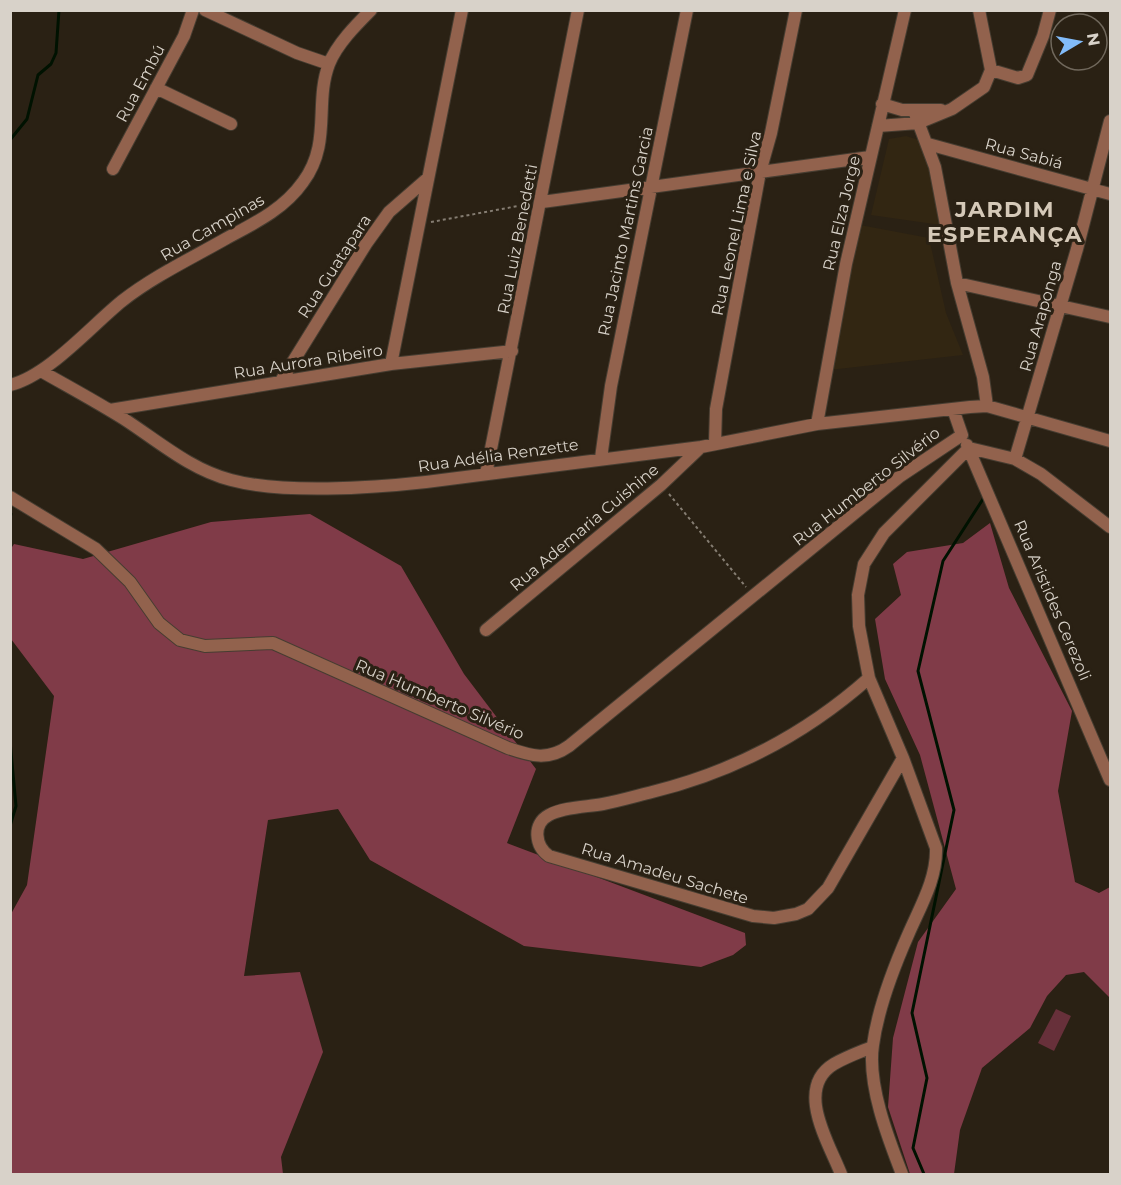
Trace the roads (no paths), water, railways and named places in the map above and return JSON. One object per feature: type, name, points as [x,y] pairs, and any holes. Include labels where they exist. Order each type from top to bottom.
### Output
[{"type":"street","name":"Rua Embú","points":[[113,169],[184,36],[193,10]]},
{"type":"street","points":[[206,10],[297,53],[329,64]]},
{"type":"street","name":"Rua Campinas","points":[[10,385],[41,371],[123,300],[157,276],[265,218],[286,202],[304,182],[315,162],[320,146],[329,64],[346,38],[371,10]]},
{"type":"street","points":[[391,364],[462,10]]},
{"type":"street","name":"Rua Luiz Benedetti","points":[[486,474],[542,202],[578,10]]},
{"type":"street","name":"Rua Jacinto Martins Garcia","points":[[601,458],[611,386],[687,10]]},
{"type":"street","name":"Rua Leonel Lima e Silva","points":[[715,443],[716,409],[760,172],[771,133],[796,10]]},
{"type":"street","name":"Rua Elza Jorge","points":[[817,424],[828,354],[904,10]]},
{"type":"street","points":[[878,126],[918,123],[952,109],[978,94],[989,79],[991,70],[979,10]]},
{"type":"street","points":[[991,70],[1018,78],[1027,75],[1050,10]]},
{"type":"street","points":[[156,88],[231,124]]},
{"type":"street","points":[[882,104],[914,111],[952,109]]},
{"type":"street","points":[[914,111],[935,167],[957,283],[983,377],[987,406]]},
{"type":"street","name":"Rua Araponga","points":[[1015,459],[1029,417],[1110,121]]},
{"type":"street","name":"Rua Sabiá","points":[[928,144],[1110,194]]},
{"type":"street","points":[[542,202],[870,157]]},
{"type":"street","name":"Rua Guatapara","points":[[281,381],[366,244],[389,212],[428,178]]},
{"type":"street","points":[[957,283],[1110,317]]},
{"type":"street","name":"Rua Aurora Ribeiro","points":[[110,410],[391,364],[512,351]]},
{"type":"street","name":"Rua Adélia Renzette","points":[[41,371],[110,410],[194,466],[230,480],[274,486],[388,486],[701,447],[817,424],[987,406],[1110,441]]},
{"type":"street","name":"Rua Humberto Silvério","points":[[10,497],[96,549],[130,582],[159,622],[180,640],[206,646],[273,643],[508,748],[535,757],[554,754],[569,746],[899,477],[962,435],[953,409]]},
{"type":"street","name":"Rua Aristides Cerezoli","points":[[962,435],[1110,780]]},
{"type":"street","name":"Rua Ademaria Cuishine","points":[[486,630],[661,485],[701,447]]},
{"type":"street","points":[[902,1174],[887,1135],[877,1093],[872,1047],[903,944],[936,863],[936,848],[903,758],[869,678],[859,626],[858,595],[864,564],[884,533],[969,448],[1015,459],[1041,474],[1110,527]]},
{"type":"street","name":"Rua Amadeu Sachete","points":[[869,678],[824,715],[773,747],[735,765],[679,786],[547,816],[540,823],[537,835],[538,844],[549,856],[753,916],[774,918],[796,914],[808,909],[828,888],[903,758]]},
{"type":"street","points":[[841,1174],[817,1112],[814,1090],[823,1073],[833,1065],[872,1047]]},
{"type":"waterway","points":[[10,140],[27,119],[38,75],[51,64],[56,53],[59,10]]},
{"type":"waterway","points":[[924,1174],[913,1148],[927,1078],[912,1013],[954,810],[918,671],[943,561],[983,499]]},
{"type":"waterway","points":[[10,518],[11,514]]},
{"type":"waterway","points":[[10,741],[16,806],[10,826]]},
{"type":"district","name":"JARDIM ESPERANÇA","points":[[1005,222]]}]
